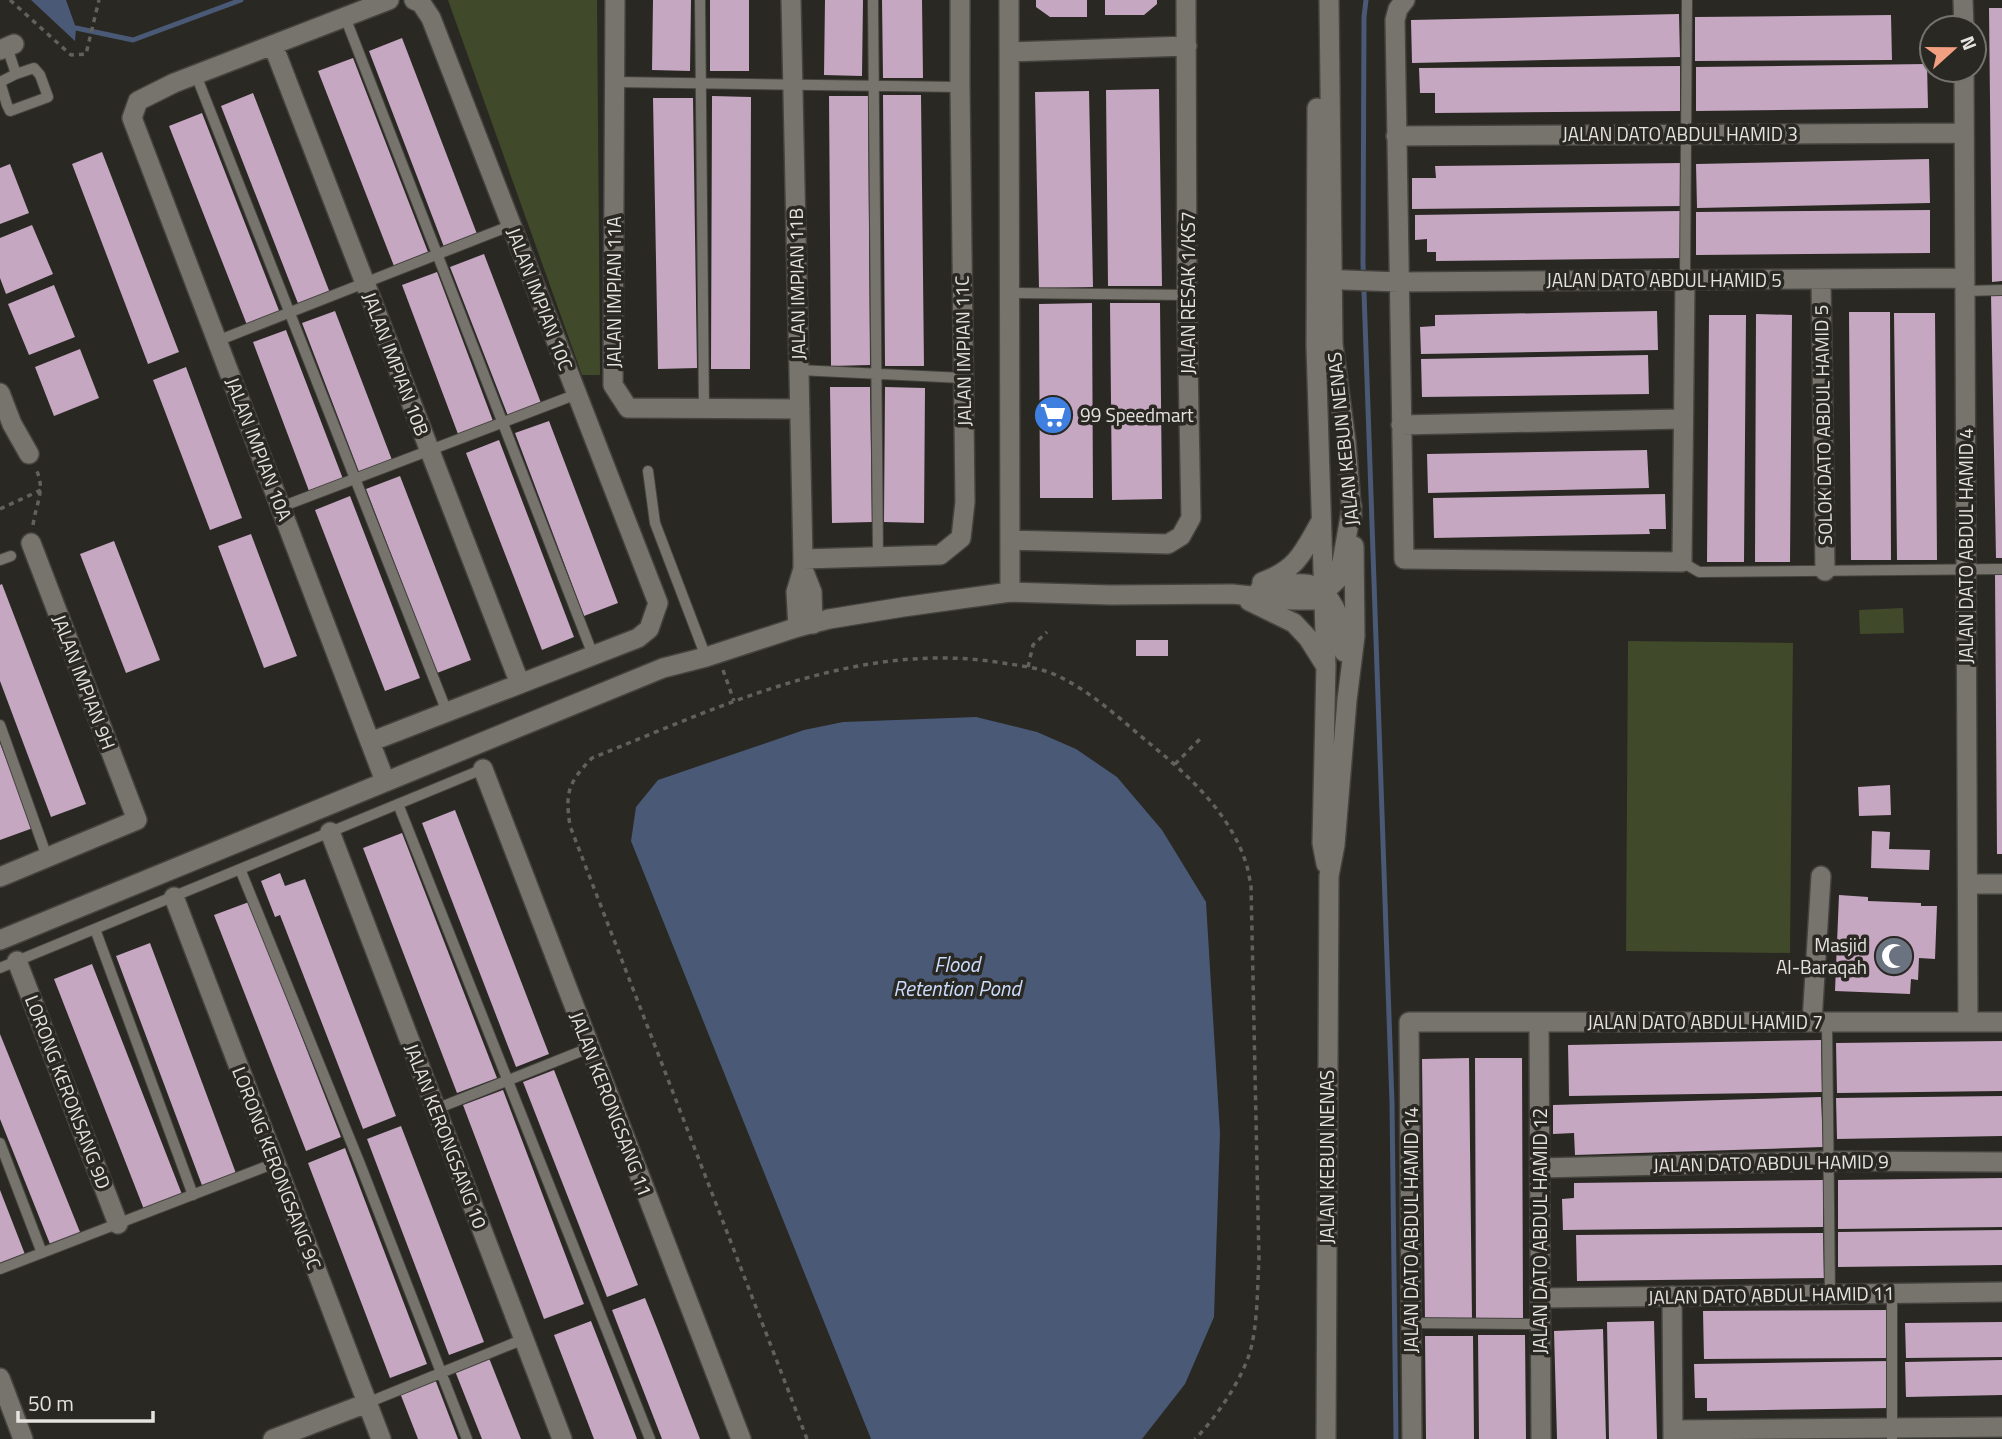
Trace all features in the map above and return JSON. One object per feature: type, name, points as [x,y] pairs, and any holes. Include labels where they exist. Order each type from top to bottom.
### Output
[{"type":"street","points":[[197,75],[389,0]]},
{"type":"street","name":"JALAN IMPIAN 10C","points":[[414,0],[421,3],[431,18],[659,603],[649,629],[638,638],[593,655]]},
{"type":"street","name":"JALAN IMPIAN 11A","points":[[615,0],[613,385],[628,408],[800,409]]},
{"type":"street","name":"JALAN IMPIAN 11B","points":[[791,0],[803,564],[796,592],[806,626]]},
{"type":"street","name":"JALAN IMPIAN 11C","points":[[803,564],[940,555],[961,538],[965,502],[960,0]]},
{"type":"street","points":[[1009,0],[1010,592]]},
{"type":"street","name":"JALAN RESAK 1/KS7","points":[[1010,540],[1168,544],[1181,536],[1191,518],[1186,0]]},
{"type":"street","name":"JALAN KEBUN NENAS","points":[[1317,0],[1324,279],[1321,520],[1326,666],[1322,844],[1329,876]]},
{"type":"street","name":"JALAN KEBUN NENAS","points":[[1326,1439],[1329,876],[1335,845],[1355,636],[1352,506],[1331,308],[1324,279],[1331,249],[1329,0]]},
{"type":"street","points":[[1404,0],[1395,20],[1404,559],[1682,562],[1685,279]]},
{"type":"street","name":"JALAN IMPIAN 10B","points":[[273,45],[520,684]]},
{"type":"street","points":[[1010,52],[1187,46]]},
{"type":"street","name":"JALAN IMPIAN 10A","points":[[197,75],[138,101],[132,117],[385,781]]},
{"type":"street","name":"JALAN DATO ABDUL HAMID 4","points":[[1964,84],[1968,1022]]},
{"type":"street","name":"JALAN DATO ABDUL HAMID 3","points":[[1396,136],[1964,132]]},
{"type":"street","points":[[1331,249],[1347,274],[1366,281]]},
{"type":"street","name":"JALAN DATO ABDUL HAMID 5","points":[[1324,279],[1399,282],[1821,279],[1965,284]]},
{"type":"street","name":"SOLOK DATO ABDUL HAMID 5","points":[[1821,279],[1825,571]]},
{"type":"street","points":[[1331,308],[1347,289],[1366,281]]},
{"type":"street","points":[[0,393],[12,424],[29,454]]},
{"type":"street","points":[[1401,425],[1682,419]]},
{"type":"street","points":[[0,940],[663,668],[806,626],[904,607],[1010,592],[1232,594],[1316,600],[1338,579],[1352,506]]},
{"type":"street","points":[[1232,594],[1285,572],[1297,562],[1321,520]]},
{"type":"street","name":"JALAN IMPIAN 9H","points":[[31,543],[137,820],[47,857]]},
{"type":"street","points":[[1232,594],[1294,623],[1308,638],[1326,666]]},
{"type":"street","points":[[1324,594],[1334,607],[1342,630],[1347,700]]},
{"type":"street","points":[[370,742],[593,655]]},
{"type":"street","name":"JALAN KERONGSANG 11","points":[[483,769],[741,1439]]},
{"type":"street","name":"JALAN KERONGSANG 10","points":[[330,832],[562,1439]]},
{"type":"street","points":[[0,877],[47,857]]},
{"type":"street","points":[[1819,1022],[1821,876]]},
{"type":"street","points":[[1968,884],[2002,884]]},
{"type":"street","name":"LORONG KERONGSANG 9C","points":[[174,897],[381,1439]]},
{"type":"street","name":"LORONG KERONSANG 9D","points":[[9,965],[118,1224]]},
{"type":"street","name":"JALAN DATO ABDUL HAMID 7","points":[[1409,1022],[2002,1022]]},
{"type":"street","name":"JALAN DATO ABDUL HAMID 14","points":[[1409,1022],[1412,1439]]},
{"type":"street","name":"JALAN DATO ABDUL HAMID 12","points":[[1539,1022],[1541,1439]]},
{"type":"street","name":"JALAN DATO ABDUL HAMID 9","points":[[1540,1168],[1829,1161],[2002,1163]]},
{"type":"street","name":"JALAN DATO ABDUL HAMID 11","points":[[1540,1298],[2002,1292]]},
{"type":"street","points":[[1672,1296],[1673,1435],[1892,1434],[2002,1427]]},
{"type":"street","points":[[0,1378],[23,1439]]},
{"type":"street","points":[[286,1437],[367,1403]]},
{"type":"lane","points":[[700,0],[704,409]]},
{"type":"lane","points":[[873,0],[878,558]]},
{"type":"lane","points":[[1685,279],[1687,0]]},
{"type":"lane","points":[[345,17],[593,655]]},
{"type":"lane","points":[[7,47],[16,74]]},
{"type":"lane","points":[[34,68],[40,75],[48,97],[10,111],[0,82],[16,74],[34,68]]},
{"type":"lane","points":[[197,75],[447,712]]},
{"type":"lane","points":[[615,82],[960,87]]},
{"type":"lane","points":[[217,341],[512,225]]},
{"type":"lane","points":[[1965,284],[2002,290]]},
{"type":"lane","points":[[1010,293],[1187,295]]},
{"type":"lane","points":[[799,370],[963,378]]},
{"type":"lane","points":[[281,507],[578,394]]},
{"type":"lane","points":[[648,471],[655,523],[711,655]]},
{"type":"lane","points":[[0,560],[11,555]]},
{"type":"lane","points":[[1682,562],[1699,572],[2002,569]]},
{"type":"lane","points":[[0,725],[47,857]]},
{"type":"lane","points":[[9,965],[483,769]]},
{"type":"lane","points":[[398,804],[650,1439]]},
{"type":"lane","points":[[240,869],[360,1164],[467,1439]]},
{"type":"lane","points":[[94,929],[193,1195]]},
{"type":"lane","points":[[1819,1022],[1829,1161],[1830,1294]]},
{"type":"lane","points":[[436,1109],[589,1048]]},
{"type":"lane","points":[[0,1143],[41,1253]]},
{"type":"lane","points":[[0,1269],[275,1163]]},
{"type":"lane","points":[[1892,1294],[1892,1434]]},
{"type":"lane","points":[[1411,1323],[1540,1324]]},
{"type":"lane","points":[[367,1403],[524,1339]]},
{"type":"path","points":[[10,0],[71,55],[86,54],[99,0]]},
{"type":"path","points":[[29,454],[41,479],[31,543]]},
{"type":"path","points":[[0,509],[41,490]]},
{"type":"path","points":[[1028,667],[1033,645],[1047,632]]},
{"type":"path","points":[[711,655],[734,701]]},
{"type":"path","points":[[807,1439],[570,826],[567,806],[569,787],[579,771],[592,758],[734,701],[845,668],[939,657],[989,660],[1028,667],[1058,676],[1093,696],[1175,764],[1207,797],[1230,830],[1245,860],[1251,886],[1259,1260],[1256,1314],[1250,1353],[1237,1381],[1206,1428],[1195,1439]]},
{"type":"path","points":[[1175,764],[1201,738]]},
{"type":"green space","points":[[448,0],[597,0],[600,375],[582,375]]},
{"type":"green space","points":[[1903,608],[1904,633],[1860,634],[1859,610]]},
{"type":"green space","points":[[1628,641],[1793,643],[1790,953],[1626,951]]},
{"type":"water","points":[[31,0],[66,0],[76,28],[75,41]]},
{"type":"water","name":"Flood Retention Pond","points":[[976,717],[1037,732],[1076,749],[1117,777],[1162,830],[1206,902],[1220,1133],[1214,1317],[1185,1384],[1142,1439],[871,1439],[631,841],[636,807],[658,780],[804,730],[843,722]]},
{"type":"building","points":[[653,0],[691,0],[690,71],[652,70]]},
{"type":"building","points":[[710,0],[749,0],[749,71],[710,71]]},
{"type":"building","points":[[825,0],[863,0],[862,76],[824,75]]},
{"type":"building","points":[[882,0],[922,0],[923,78],[883,78]]},
{"type":"building","points":[[1036,0],[1087,0],[1087,17],[1050,17],[1036,7]]},
{"type":"building","points":[[1105,0],[1157,0],[1157,4],[1144,15],[1105,15]]},
{"type":"building","points":[[1989,8],[2002,8],[2002,281],[1992,282]]},
{"type":"building","points":[[1679,14],[1680,57],[1412,63],[1411,20]]},
{"type":"building","points":[[1891,15],[1892,60],[1695,61],[1695,17]]},
{"type":"building","points":[[402,38],[477,234],[444,247],[369,51]]},
{"type":"building","points":[[353,58],[428,252],[394,266],[318,71]]},
{"type":"building","points":[[1918,64],[1918,84],[1927,84],[1928,108],[1696,111],[1696,67]]},
{"type":"building","points":[[1680,66],[1680,111],[1435,113],[1435,93],[1420,93],[1419,68]]},
{"type":"building","points":[[1159,89],[1162,286],[1108,286],[1106,90]]},
{"type":"building","points":[[1089,91],[1093,287],[1039,288],[1035,92]]},
{"type":"building","points":[[253,93],[330,293],[299,306],[221,106]]},
{"type":"building","points":[[883,95],[921,95],[924,366],[885,366]]},
{"type":"building","points":[[712,96],[751,97],[750,369],[711,369]]},
{"type":"building","points":[[829,96],[868,96],[870,365],[831,366]]},
{"type":"building","points":[[653,98],[693,98],[697,368],[658,369]]},
{"type":"building","points":[[202,113],[280,313],[247,325],[169,126]]},
{"type":"building","points":[[102,152],[179,352],[148,364],[72,164]]},
{"type":"building","points":[[1929,159],[1930,203],[1697,208],[1696,164]]},
{"type":"building","points":[[1682,163],[1682,206],[1412,209],[1412,178],[1436,178],[1435,166]]},
{"type":"building","points":[[10,164],[29,213],[0,224],[0,168]]},
{"type":"building","points":[[1930,210],[1930,253],[1696,255],[1696,212]]},
{"type":"building","points":[[1681,211],[1682,258],[1436,261],[1436,252],[1427,252],[1427,239],[1415,240],[1415,215]]},
{"type":"building","points":[[32,225],[53,274],[6,294],[0,278],[0,238]]},
{"type":"building","points":[[484,254],[541,403],[508,416],[450,267]]},
{"type":"building","points":[[437,272],[493,421],[458,434],[402,285]]},
{"type":"building","points":[[54,285],[75,337],[29,355],[8,304]]},
{"type":"building","points":[[1991,295],[2002,295],[2002,558],[1996,558]]},
{"type":"building","points":[[1092,303],[1093,498],[1040,498],[1039,304]]},
{"type":"building","points":[[1110,303],[1160,303],[1162,499],[1112,500]]},
{"type":"building","points":[[335,311],[392,460],[359,472],[302,323]]},
{"type":"building","points":[[1657,311],[1658,350],[1421,354],[1420,327],[1435,326],[1435,315]]},
{"type":"building","points":[[1849,312],[1890,312],[1891,560],[1851,560]]},
{"type":"building","points":[[1894,313],[1935,313],[1937,560],[1897,560]]},
{"type":"building","points":[[1756,314],[1792,315],[1790,562],[1755,562]]},
{"type":"building","points":[[1709,315],[1746,315],[1744,562],[1707,562]]},
{"type":"building","points":[[286,330],[343,479],[309,491],[253,342]]},
{"type":"building","points":[[80,349],[99,398],[54,416],[35,367]]},
{"type":"building","points":[[1648,355],[1649,394],[1422,397],[1421,359]]},
{"type":"building","points":[[186,367],[242,518],[210,530],[153,380]]},
{"type":"building","points":[[830,387],[870,387],[872,522],[832,523]]},
{"type":"building","points":[[885,387],[925,388],[924,523],[884,522]]},
{"type":"building","points":[[549,421],[618,603],[584,616],[515,433]]},
{"type":"building","points":[[499,440],[574,637],[542,650],[466,453]]},
{"type":"building","points":[[1647,450],[1649,488],[1428,493],[1427,454]]},
{"type":"building","points":[[400,476],[471,660],[437,673],[366,489]]},
{"type":"building","points":[[1665,494],[1666,529],[1649,529],[1650,534],[1434,538],[1433,498]]},
{"type":"building","points":[[350,496],[420,678],[385,691],[315,510]]},
{"type":"building","points":[[251,534],[297,656],[264,668],[218,546]]},
{"type":"building","points":[[114,541],[160,660],[126,673],[80,554]]},
{"type":"building","points":[[1995,573],[2002,573],[2002,854],[1997,854]]},
{"type":"building","points":[[2,584],[86,804],[51,817],[0,681]]},
{"type":"building","points":[[1136,640],[1168,640],[1168,656],[1136,656]]},
{"type":"building","points":[[0,743],[33,828],[0,840]]},
{"type":"building","points":[[1890,785],[1891,815],[1859,816],[1858,787]]},
{"type":"building","points":[[455,810],[549,1054],[516,1067],[422,823]]},
{"type":"building","points":[[1872,831],[1890,832],[1889,849],[1930,850],[1929,870],[1871,868]]},
{"type":"building","points":[[402,833],[497,1078],[457,1093],[363,848]]},
{"type":"building","points":[[280,873],[285,886],[305,879],[396,1116],[363,1129],[280,915],[275,917],[261,881]]},
{"type":"building","points":[[1839,895],[1868,897],[1868,901],[1937,906],[1935,959],[1919,958],[1918,980],[1911,979],[1910,994],[1835,991]]},
{"type":"building","points":[[249,902],[341,1137],[306,1151],[214,915]]},
{"type":"building","points":[[150,943],[237,1176],[203,1188],[116,956]]},
{"type":"building","points":[[92,964],[183,1197],[145,1212],[54,979]]},
{"type":"building","points":[[0,1034],[82,1237],[52,1249],[0,1119]]},
{"type":"building","points":[[1821,1040],[1822,1092],[1569,1096],[1568,1045]]},
{"type":"building","points":[[2002,1041],[2002,1091],[1837,1093],[1836,1043]]},
{"type":"building","points":[[1469,1058],[1472,1320],[1425,1321],[1422,1059]]},
{"type":"building","points":[[1475,1058],[1522,1058],[1523,1321],[1476,1321]]},
{"type":"building","points":[[554,1070],[638,1285],[607,1297],[523,1082]]},
{"type":"building","points":[[503,1090],[584,1304],[544,1319],[463,1105]]},
{"type":"building","points":[[2002,1096],[2002,1136],[1837,1139],[1836,1098]]},
{"type":"building","points":[[1821,1097],[1823,1147],[1575,1155],[1574,1133],[1553,1134],[1553,1105]]},
{"type":"building","points":[[401,1126],[484,1342],[449,1355],[367,1139]]},
{"type":"building","points":[[345,1148],[427,1364],[390,1378],[308,1163]]},
{"type":"building","points":[[2002,1178],[2002,1227],[1838,1229],[1838,1180]]},
{"type":"building","points":[[1823,1180],[1823,1227],[1563,1230],[1562,1199],[1574,1198],[1574,1183]]},
{"type":"building","points":[[0,1190],[26,1257],[0,1267]]},
{"type":"building","points":[[2002,1230],[2002,1265],[1838,1267],[1838,1232]]},
{"type":"building","points":[[1823,1233],[1824,1278],[1577,1281],[1576,1235]]},
{"type":"building","points":[[645,1298],[700,1439],[662,1439],[612,1310]]},
{"type":"building","points":[[1890,1310],[1890,1358],[1704,1359],[1703,1311]]},
{"type":"building","points":[[591,1321],[637,1439],[594,1439],[554,1335]]},
{"type":"building","points":[[1654,1321],[1657,1439],[1609,1439],[1607,1322]]},
{"type":"building","points":[[2002,1322],[2002,1357],[1906,1358],[1905,1323]]},
{"type":"building","points":[[1603,1329],[1606,1439],[1557,1439],[1554,1331]]},
{"type":"building","points":[[1478,1335],[1525,1335],[1526,1439],[1479,1439]]},
{"type":"building","points":[[1425,1336],[1473,1336],[1474,1439],[1426,1439]]},
{"type":"building","points":[[489,1358],[521,1439],[482,1439],[455,1371]]},
{"type":"building","points":[[2002,1360],[2002,1395],[1906,1397],[1905,1362]]},
{"type":"building","points":[[1890,1361],[1891,1408],[1707,1411],[1707,1398],[1695,1398],[1694,1364]]},
{"type":"building","points":[[435,1379],[458,1439],[418,1439],[400,1393]]},
{"type":"waterway","points":[[76,28],[133,40],[241,0]]},
{"type":"waterway","points":[[1366,0],[1363,263],[1392,1103],[1396,1439]]},
{"type":"place","name":"99 Speedmart","points":[[1053,415]]},
{"type":"place","name":"Masjid Al-Baraqah","points":[[1894,956]]}]
